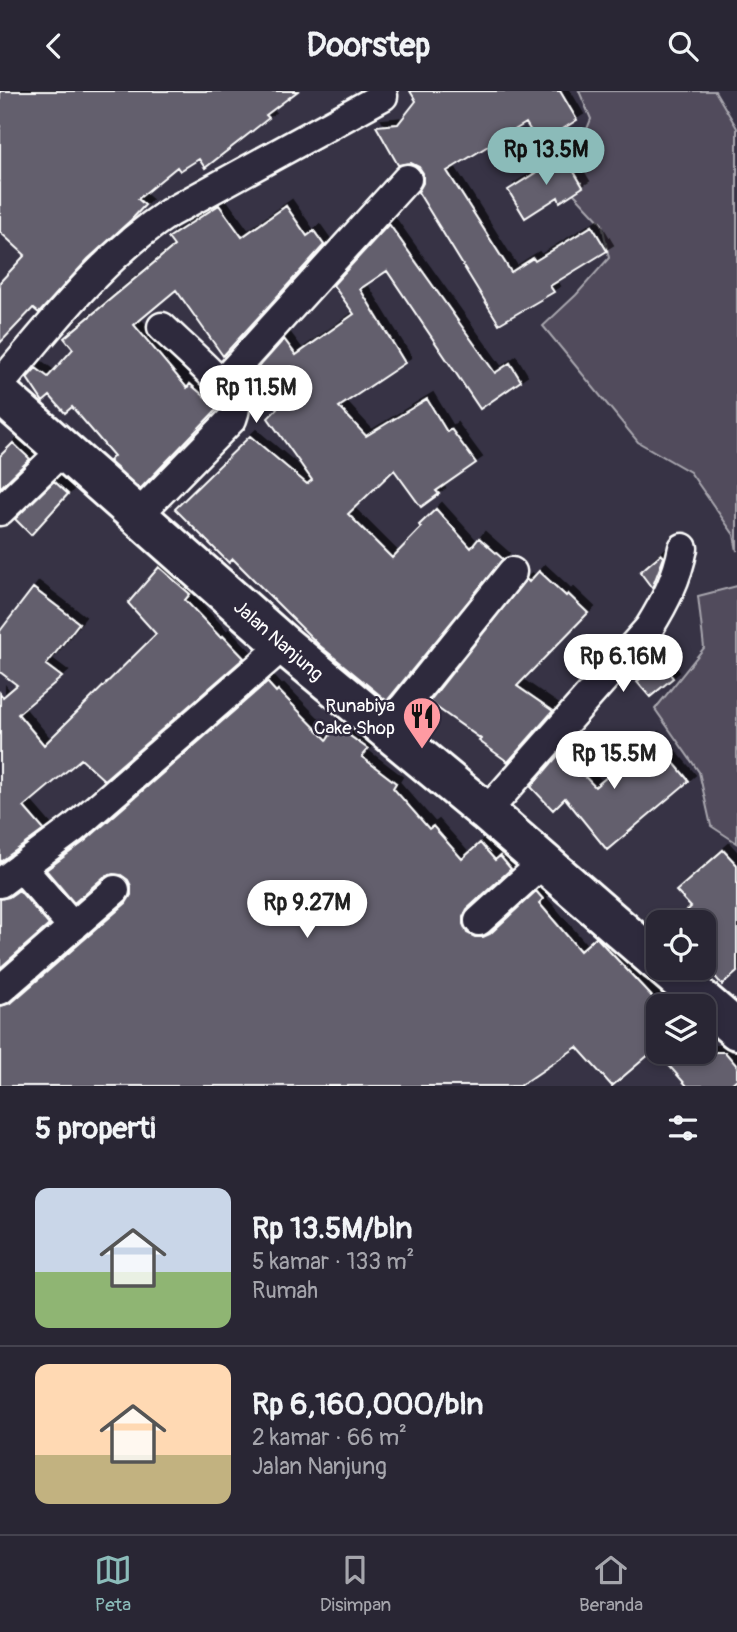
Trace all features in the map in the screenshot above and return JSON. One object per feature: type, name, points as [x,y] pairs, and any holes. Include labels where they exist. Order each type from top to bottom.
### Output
[{"type":"main road","name":"Jalan Nanjung","points":[[0,394],[284,645],[486,812],[646,952]]},
{"type":"main road","points":[[679,980],[737,1030]]},
{"type":"street","points":[[0,384],[97,273],[140,232],[169,213],[383,96]]},
{"type":"street","points":[[220,385],[407,179]]},
{"type":"street","points":[[138,515],[232,419],[235,408],[233,400],[220,385],[162,327]]},
{"type":"street","points":[[0,511],[63,450]]},
{"type":"street","points":[[486,812],[649,628],[668,597],[679,571],[683,548]]},
{"type":"street","points":[[385,730],[512,572]]},
{"type":"street","points":[[73,927],[10,875],[74,828],[284,645]]},
{"type":"street","points":[[479,921],[543,863]]},
{"type":"street","points":[[0,991],[115,890]]},
{"type":"shaded area","points":[[579,91],[715,91],[737,128],[737,551],[734,535],[690,472],[638,442],[543,326],[609,258],[602,224],[565,184],[591,119]]},
{"type":"shaded area","points":[[737,586],[737,843],[711,826],[699,772],[655,709],[704,648],[698,596]]},
{"type":"building","points":[[0,91],[298,91],[266,115],[269,118],[205,168],[199,159],[180,171],[177,167],[138,199],[145,205],[131,220],[88,259],[39,313],[33,308],[0,343],[0,282],[25,255],[0,232]]},
{"type":"building","points":[[410,91],[560,91],[577,120],[539,144],[526,123],[447,171],[511,272],[533,258],[535,261],[592,226],[607,251],[550,286],[554,292],[499,324],[418,192],[423,183],[423,173],[411,163],[398,165],[376,126],[398,124],[416,101]]},
{"type":"building","points":[[564,155],[583,187],[560,202],[558,197],[525,218],[508,190]]},
{"type":"building","points":[[219,205],[242,237],[286,206],[307,236],[314,231],[324,245],[223,356],[176,290],[134,325],[187,388],[190,384],[218,408],[140,489],[109,461],[114,456],[72,407],[65,413],[50,396],[43,402],[27,378],[36,368],[48,377],[73,349],[64,338],[174,246],[168,238]]},
{"type":"building","points":[[389,224],[495,373],[510,363],[521,381],[480,409],[387,271],[360,289],[405,363],[339,407],[366,436],[427,399],[447,432],[451,429],[476,463],[436,491],[439,494],[421,507],[394,470],[348,514],[392,558],[436,509],[471,548],[479,538],[503,559],[387,701],[319,645],[233,559],[229,563],[175,509],[250,436],[307,484],[312,480],[268,418],[277,409],[252,375],[284,339],[296,355],[354,314],[333,285]]},
{"type":"building","points":[[13,443],[30,459],[0,488],[0,456]]},
{"type":"building","points":[[54,481],[68,494],[31,535],[15,519]]},
{"type":"building","points":[[661,554],[664,557],[652,588],[640,572]]},
{"type":"building","points":[[159,567],[190,594],[185,600],[244,658],[104,780],[81,759],[24,807],[44,830],[0,862],[0,693],[3,697],[17,685],[0,672],[0,631],[33,588],[79,623],[46,665],[62,677],[18,714],[44,745],[156,634],[128,603]]},
{"type":"building","points":[[539,571],[588,613],[517,686],[553,711],[508,762],[429,702],[526,579],[529,582]]},
{"type":"building","points":[[659,660],[673,678],[650,697],[637,682]]},
{"type":"building","points":[[267,682],[327,740],[336,726],[368,749],[362,757],[396,783],[393,788],[429,829],[433,826],[462,859],[480,843],[495,860],[500,856],[511,869],[467,909],[463,924],[467,933],[475,937],[490,934],[536,891],[543,899],[539,903],[580,951],[596,937],[650,994],[646,994],[646,1057],[612,1086],[577,1047],[520,1086],[0,1086],[0,1006],[11,1003],[126,903],[131,895],[128,880],[113,874],[104,877],[74,903],[46,870],[85,841]]},
{"type":"building","points":[[653,738],[689,781],[607,850],[565,798],[553,810],[531,787],[561,752],[595,787]]},
{"type":"building","points":[[723,850],[737,865],[737,972],[722,985],[716,978],[716,910],[688,910],[691,907],[676,891]]},
{"type":"building","points":[[19,890],[49,925],[0,968],[0,899]]},
{"type":"building","points":[[716,1052],[725,1052],[737,1066],[737,1079],[729,1086],[687,1086],[668,1064],[716,1064]]},
{"type":"place","name":"Runabiya Cake Shop","points":[[422,750]]}]
